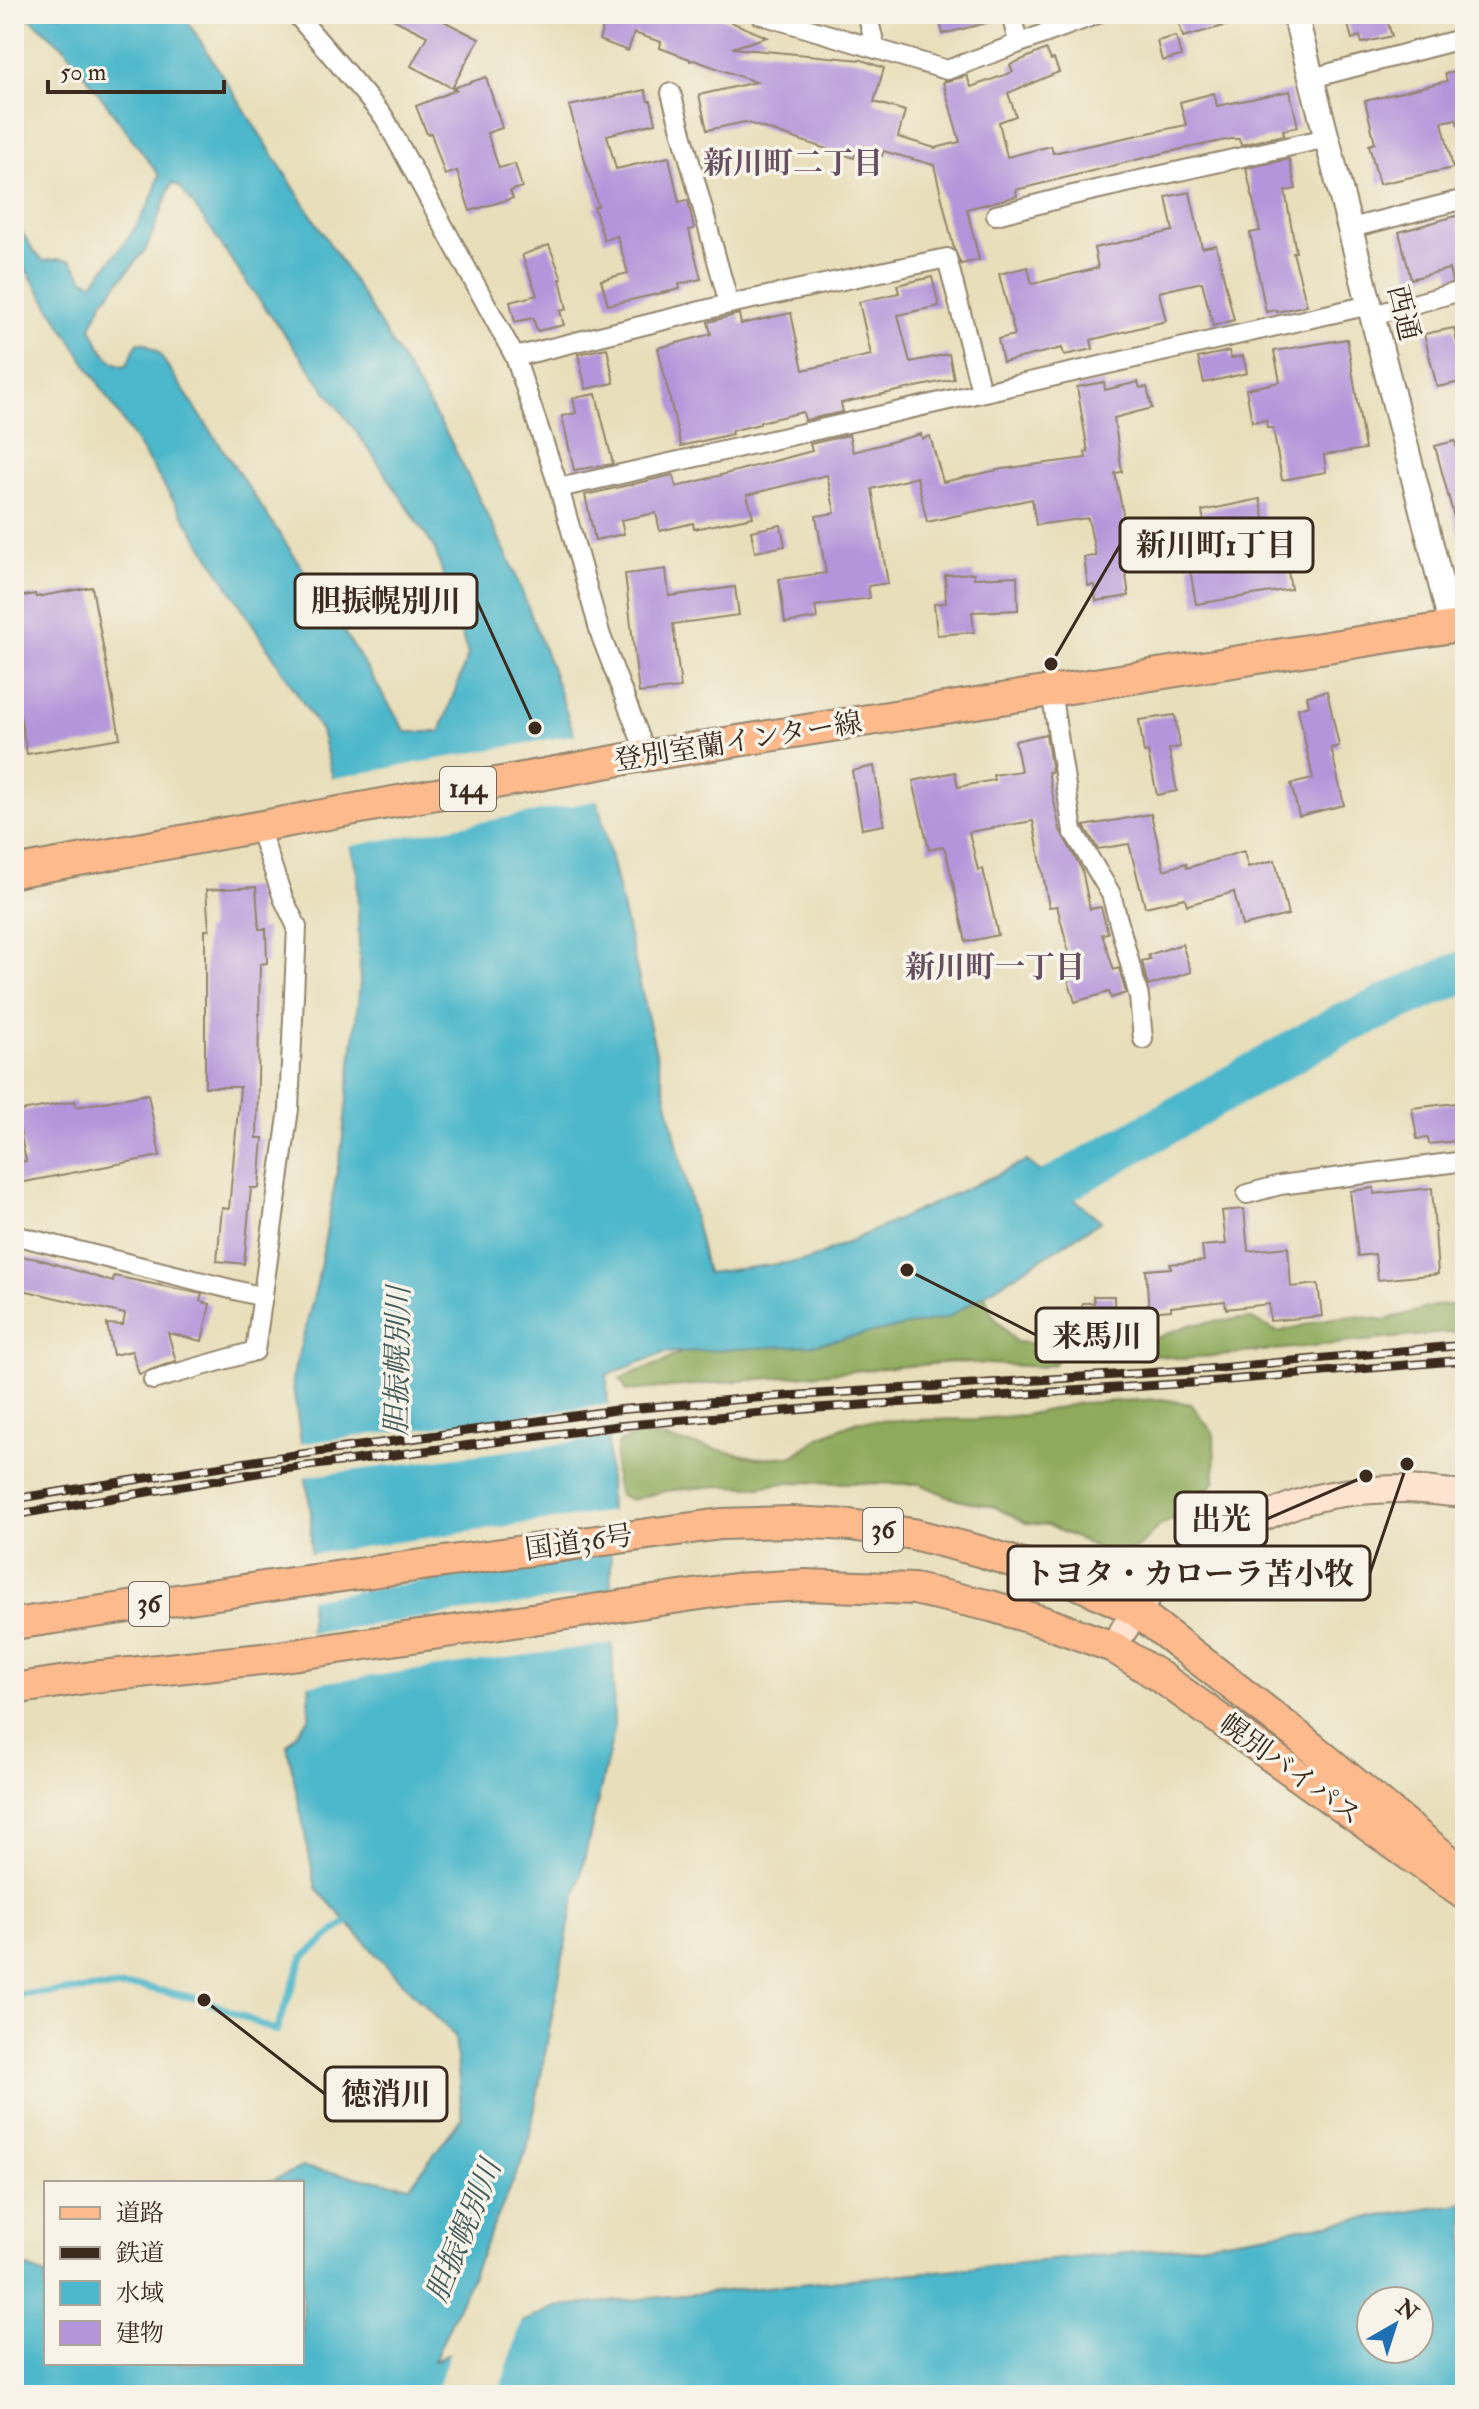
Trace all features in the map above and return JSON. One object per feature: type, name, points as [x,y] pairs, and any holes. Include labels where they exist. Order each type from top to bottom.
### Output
[{"type":"main road","name":"登別室蘭インター線","points":[[14,872],[639,757],[1458,626]]},
{"type":"main road","points":[[1113,1647],[1135,1610],[1160,1583],[1199,1553],[1256,1521],[1298,1503],[1343,1494],[1406,1489],[1465,1494]]},
{"type":"main road","name":"国道36号","points":[[14,1624],[618,1537],[721,1524],[791,1522],[850,1525],[913,1534],[1068,1579],[1135,1610]]},
{"type":"main road","name":"36","points":[[14,1689],[92,1677],[271,1658],[734,1589],[818,1585],[914,1589],[1017,1614],[1113,1647]]},
{"type":"main road","name":"幌別バイパス","points":[[1135,1610],[1282,1723],[1465,1874]]},
{"type":"main road","name":"幌別バイパス","points":[[1113,1647],[1162,1678],[1465,1895]]},
{"type":"street","points":[[296,14],[384,117],[515,357],[559,488],[639,757]]},
{"type":"street","points":[[759,14],[947,70],[1098,14]]},
{"type":"street","points":[[867,14],[876,49]]},
{"type":"street","points":[[1011,14],[1018,42]]},
{"type":"street","name":"西通","points":[[1295,14],[1371,310],[1458,626]]},
{"type":"street","points":[[1312,78],[1465,38]]},
{"type":"street","points":[[671,93],[729,304]]},
{"type":"street","points":[[996,215],[1327,138]]},
{"type":"street","points":[[1351,228],[1465,199]]},
{"type":"street","points":[[515,357],[729,304],[947,258],[981,391]]},
{"type":"street","points":[[559,488],[981,391],[1465,290]]},
{"type":"street","points":[[1051,691],[1073,831],[1111,894],[1139,997],[1143,1039]]},
{"type":"street","points":[[153,1380],[255,1351],[289,1109],[297,927],[283,898],[259,828]]},
{"type":"street","points":[[1247,1194],[1280,1185],[1465,1161]]},
{"type":"street","points":[[14,1235],[263,1297]]},
{"type":"green space","points":[[982,1285],[991,1313],[1016,1342],[1032,1343],[1060,1358],[1054,1364],[1041,1367],[953,1362],[627,1391],[620,1378],[663,1362],[708,1339]]},
{"type":"green space","points":[[1465,1304],[1465,1331],[1183,1359],[1141,1353],[1146,1342],[1189,1325],[1252,1319],[1278,1332],[1331,1318],[1356,1316],[1385,1320],[1434,1306]]},
{"type":"green space","points":[[1162,1399],[1191,1404],[1214,1434],[1215,1481],[1195,1505],[1158,1527],[1139,1547],[1120,1554],[1102,1550],[1047,1525],[1025,1523],[995,1507],[957,1500],[920,1484],[791,1482],[759,1487],[718,1486],[664,1491],[632,1500],[620,1495],[615,1476],[618,1443],[642,1434],[758,1458],[793,1456],[820,1437],[857,1421],[977,1419],[1025,1415],[1080,1403]]},
{"type":"water","points":[[25,14],[183,14],[358,288],[448,436],[511,563],[552,670],[600,811],[707,1273],[809,1260],[1027,1161],[1101,1221],[947,1318],[811,1345],[664,1353],[607,1375],[614,1731],[569,1925],[527,2150],[434,2361],[556,2307],[1159,2250],[1465,2203],[1465,2395],[14,2395],[14,2263],[44,2274],[44,2365],[304,2365],[304,2181],[270,2181],[302,2167],[410,2186],[462,2117],[455,2036],[316,1888],[287,1745],[309,1718],[311,1513],[292,1379],[317,1284],[342,1144],[360,984],[357,872],[321,731],[14,251],[14,219],[43,261],[71,261],[84,279],[93,283],[141,218],[159,175],[65,48]],"holes":[[[172,183],[180,187],[373,455],[435,549],[468,655],[440,732],[406,732],[335,617],[158,352],[138,342],[126,366],[119,364],[104,352],[91,327],[103,301],[146,249]]]},
{"type":"pier","points":[[578,734],[600,800],[346,847],[329,779]]},
{"type":"pier","points":[[612,1404],[613,1437],[302,1477],[297,1444]]},
{"type":"pier","points":[[614,1511],[615,1552],[306,1599],[307,1555]]},
{"type":"pier","points":[[616,1591],[617,1643],[305,1685],[306,1634]]},
{"type":"pier","points":[[523,2318],[498,2395],[434,2395],[451,2349]]},
{"type":"building","points":[[383,14],[430,14],[479,39],[452,88],[411,66],[427,36]]},
{"type":"building","points":[[587,14],[712,14],[767,37],[732,48],[862,60],[884,68],[874,102],[905,111],[898,137],[935,148],[960,142],[943,82],[967,76],[971,87],[1013,72],[1010,65],[1046,49],[1059,72],[1008,93],[1016,116],[999,122],[1007,157],[1051,146],[1053,153],[1186,125],[1180,102],[1214,93],[1217,106],[1290,91],[1298,127],[1283,130],[1284,135],[1241,145],[1239,139],[1231,139],[1168,152],[1016,190],[1017,196],[967,209],[979,260],[961,264],[954,249],[934,165],[883,151],[882,156],[857,150],[854,158],[745,122],[707,130],[699,95],[756,82],[690,61],[660,48],[661,42],[634,33],[628,51],[599,40],[604,24],[586,18]]},
{"type":"building","points":[[938,14],[994,14],[994,21],[943,34]]},
{"type":"building","points":[[1176,14],[1245,14],[1246,20],[1183,37]]},
{"type":"building","points":[[1345,14],[1385,14],[1392,36],[1362,43],[1360,36],[1352,39]]},
{"type":"building","points":[[1176,36],[1181,56],[1162,61],[1157,41]]},
{"type":"building","points":[[1465,69],[1465,125],[1458,125],[1456,119],[1442,122],[1453,168],[1379,184],[1369,145],[1375,143],[1365,101],[1447,81],[1445,74]]},
{"type":"building","points":[[486,77],[502,128],[487,133],[499,168],[515,164],[522,187],[510,191],[513,198],[470,211],[457,171],[445,175],[431,133],[427,134],[416,106],[456,90],[453,88]]},
{"type":"building","points":[[645,90],[656,123],[607,135],[616,169],[669,157],[679,202],[688,200],[694,229],[689,230],[701,279],[679,284],[680,289],[608,305],[601,280],[628,273],[617,236],[604,240],[594,207],[598,206],[569,106]]},
{"type":"building","points":[[1289,159],[1296,189],[1285,191],[1296,252],[1293,252],[1307,305],[1266,312],[1250,233],[1260,231],[1246,168]]},
{"type":"building","points":[[1190,192],[1202,248],[1216,245],[1234,320],[1213,326],[1202,282],[1159,292],[1166,321],[1091,340],[1093,349],[1064,355],[1062,348],[1003,362],[998,339],[1015,335],[999,274],[1028,267],[1032,284],[1098,268],[1094,248],[1173,231],[1166,197]]},
{"type":"building","points":[[1459,215],[1465,235],[1465,278],[1452,281],[1449,269],[1411,279],[1399,232]]},
{"type":"building","points":[[549,245],[562,279],[567,309],[560,311],[564,325],[537,331],[533,318],[515,322],[510,302],[537,295],[522,255]]},
{"type":"building","points":[[932,277],[939,306],[898,315],[910,362],[949,354],[954,379],[841,403],[843,412],[805,420],[803,412],[681,446],[658,348],[711,334],[708,322],[739,314],[741,324],[791,313],[803,370],[871,355],[859,302],[899,293],[897,285]]},
{"type":"building","points":[[1454,328],[1465,381],[1437,387],[1424,334]]},
{"type":"building","points":[[1347,339],[1365,449],[1324,455],[1326,472],[1282,480],[1273,428],[1267,428],[1266,420],[1252,422],[1246,389],[1280,382],[1274,351]]},
{"type":"building","points":[[607,348],[614,383],[586,389],[578,354]]},
{"type":"building","points":[[1229,351],[1231,358],[1243,356],[1247,373],[1204,383],[1198,358]]},
{"type":"building","points":[[1104,382],[1105,390],[1138,382],[1140,388],[1147,387],[1152,408],[1114,418],[1122,472],[1115,473],[1128,539],[1121,541],[1129,596],[1096,601],[1094,585],[1088,586],[1084,557],[1096,556],[1088,518],[1036,525],[1032,499],[927,522],[917,477],[872,489],[888,583],[868,586],[870,598],[815,606],[817,618],[785,623],[779,579],[826,573],[816,516],[835,513],[827,475],[747,495],[753,517],[694,529],[693,523],[660,531],[656,513],[621,520],[624,534],[595,540],[585,495],[673,475],[676,487],[812,451],[810,444],[849,435],[853,452],[921,434],[922,439],[930,436],[943,482],[1002,469],[1086,458],[1085,452],[1088,452],[1077,387]]},
{"type":"building","points":[[596,394],[613,464],[574,470],[562,416],[576,413],[573,398]]},
{"type":"building","points":[[1455,441],[1465,480],[1465,536],[1459,536],[1435,446]]},
{"type":"building","points":[[1260,499],[1267,532],[1281,530],[1291,589],[1196,604],[1189,564],[1211,560],[1202,511]]},
{"type":"building","points":[[781,525],[785,546],[755,552],[751,531]]},
{"type":"building","points":[[666,569],[669,596],[735,587],[739,615],[673,624],[681,688],[639,693],[625,574]]},
{"type":"building","points":[[974,573],[974,578],[1017,576],[1018,610],[972,612],[974,632],[937,635],[934,604],[946,603],[945,575]]},
{"type":"building","points":[[92,587],[120,738],[27,754],[14,683],[14,598]]},
{"type":"building","points":[[1327,691],[1339,746],[1331,748],[1344,805],[1299,816],[1291,784],[1313,779],[1298,708],[1309,705],[1307,696]]},
{"type":"building","points":[[1175,715],[1180,747],[1169,749],[1177,791],[1157,795],[1148,752],[1144,753],[1139,720]]},
{"type":"building","points":[[1046,734],[1052,772],[1048,772],[1060,830],[1082,870],[1090,909],[1101,907],[1108,933],[1102,934],[1114,970],[1119,968],[1126,993],[1111,998],[1109,992],[1075,1002],[1066,974],[1074,972],[1057,906],[1049,907],[1033,821],[969,832],[978,870],[983,869],[998,935],[966,942],[946,852],[943,847],[929,850],[913,781],[955,772],[958,787],[994,780],[993,775],[1021,771],[1015,741]]},
{"type":"building","points":[[874,766],[884,825],[862,829],[852,771]]},
{"type":"building","points":[[1151,814],[1164,870],[1186,863],[1187,868],[1244,851],[1248,867],[1275,860],[1288,915],[1242,926],[1234,892],[1187,905],[1185,898],[1145,907],[1129,844],[1098,849],[1084,826]]},
{"type":"building","points":[[256,887],[259,929],[266,929],[267,963],[260,964],[257,1138],[263,1138],[259,1188],[251,1188],[244,1264],[217,1261],[222,1208],[229,1209],[240,1087],[205,1087],[205,930],[209,930],[206,890]]},
{"type":"building","points":[[1182,944],[1191,972],[1148,986],[1142,961],[1150,959],[1148,955]]},
{"type":"building","points":[[148,1094],[160,1156],[19,1183],[15,1163],[26,1161],[16,1112],[75,1101],[76,1107]]},
{"type":"building","points":[[1465,1102],[1465,1140],[1429,1144],[1428,1138],[1417,1139],[1412,1108]]},
{"type":"building","points":[[1374,1188],[1374,1194],[1432,1188],[1438,1274],[1378,1280],[1375,1254],[1358,1256],[1350,1191]]},
{"type":"building","points":[[1244,1209],[1248,1251],[1288,1247],[1291,1287],[1318,1284],[1322,1316],[1270,1321],[1269,1304],[1226,1309],[1225,1301],[1149,1312],[1146,1270],[1204,1261],[1202,1246],[1226,1244],[1222,1211]]},
{"type":"building","points":[[14,1255],[42,1260],[113,1282],[114,1276],[202,1294],[200,1301],[210,1304],[202,1341],[168,1333],[176,1361],[139,1374],[132,1351],[113,1355],[107,1324],[123,1325],[125,1314],[14,1288]]},
{"type":"building","points":[[1093,1296],[1114,1296],[1115,1349],[1083,1349],[1083,1343],[1044,1347],[1041,1319],[1082,1315],[1082,1303],[1094,1303]]},
{"type":"waterway","points":[[1007,1214],[1333,1029],[1465,971]]},
{"type":"waterway","points":[[14,1995],[138,1986],[204,2000],[276,2031],[303,1957],[354,1916]]},
{"type":"railway","points":[[14,1499],[267,1459],[616,1410],[1208,1369],[1465,1345]]},
{"type":"railway","points":[[14,1515],[269,1471],[618,1426],[818,1408],[1205,1382],[1465,1360]]},
{"type":"place","name":"新川町1丁目","points":[[1051,664]]},
{"type":"place","name":"胆振幌別川","points":[[535,728]]},
{"type":"place","name":"来馬川","points":[[907,1270]]},
{"type":"place","name":"トヨタ・カローラ苫小牧","points":[[1407,1464]]},
{"type":"place","name":"出光","points":[[1366,1476]]},
{"type":"place","name":"徳消川","points":[[204,2000]]},
{"type":"district","name":"新川町二丁目","points":[[793,163]]},
{"type":"district","name":"新川町一丁目","points":[[995,967]]}]
